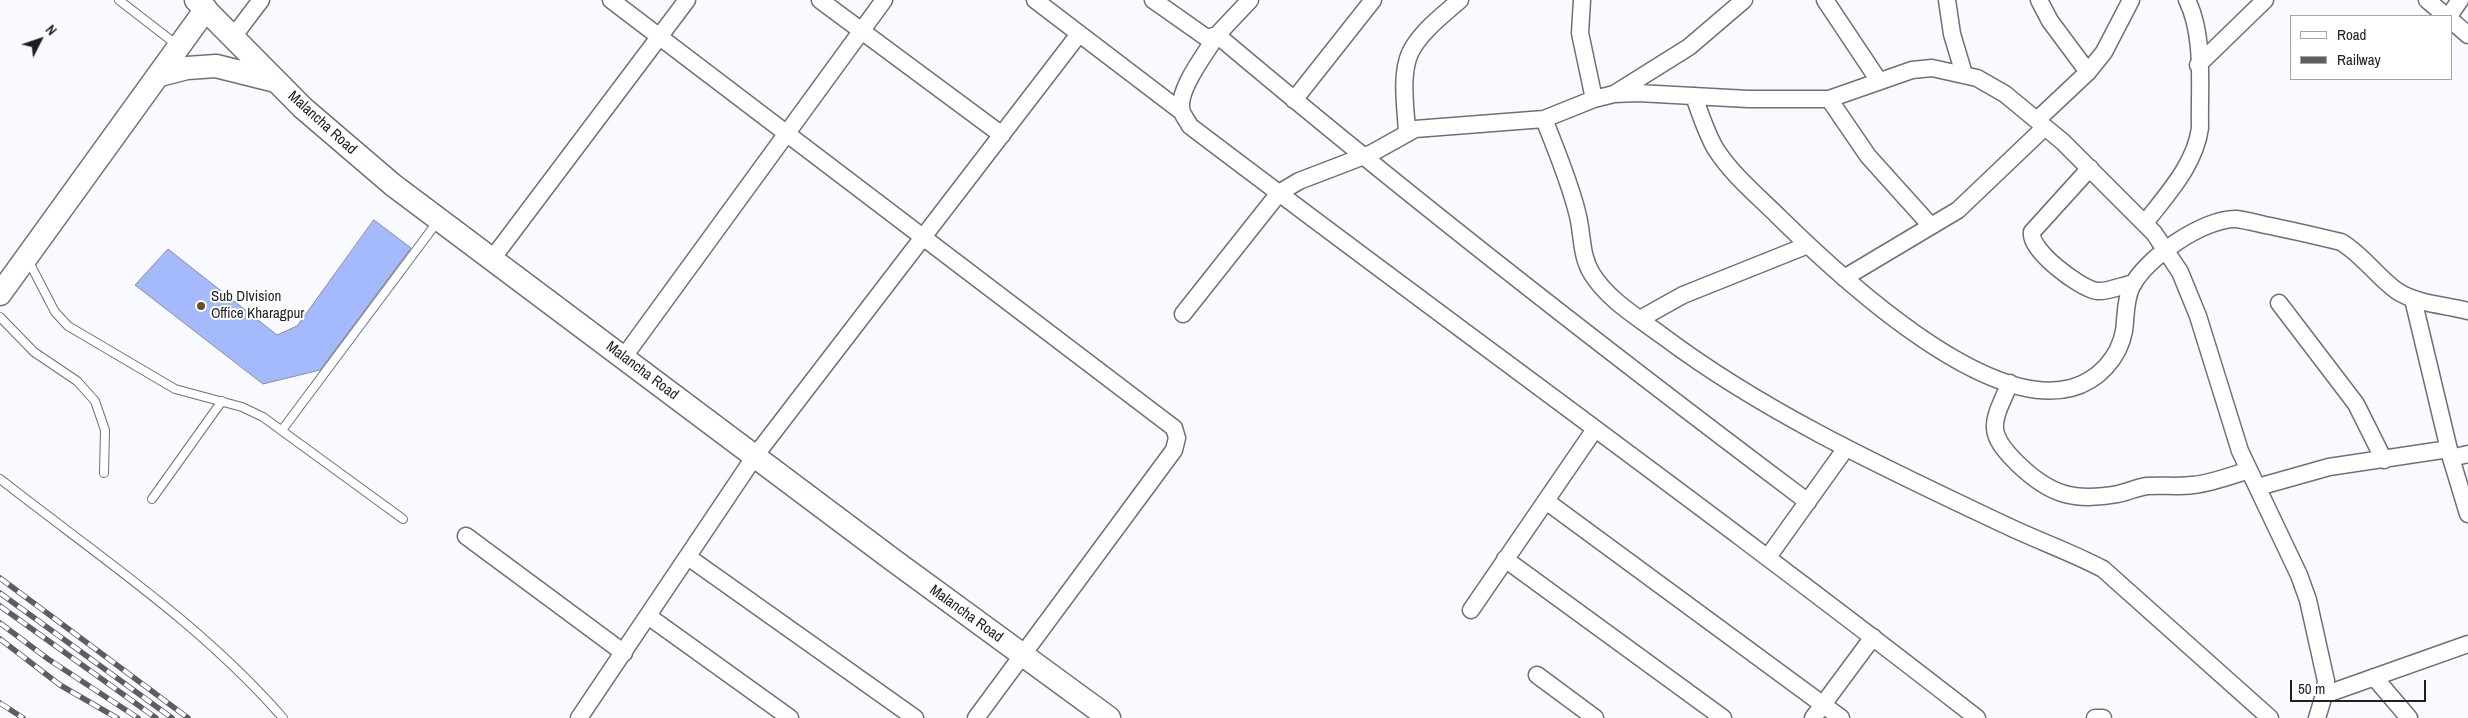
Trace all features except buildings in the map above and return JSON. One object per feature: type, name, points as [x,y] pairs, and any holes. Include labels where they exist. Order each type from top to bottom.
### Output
[{"type":"main road","points":[[0,294],[180,47],[201,5]]},
{"type":"main road","name":"Malancha Road","points":[[201,5],[303,108],[393,185],[1109,718]]},
{"type":"main road","points":[[160,75],[187,68],[216,66],[277,82]]},
{"type":"street","points":[[233,37],[261,0]]},
{"type":"street","points":[[612,0],[1174,428],[1177,438],[1174,450],[976,718]]},
{"type":"street","points":[[492,259],[687,0]]},
{"type":"street","points":[[820,0],[1002,135]]},
{"type":"street","points":[[623,358],[884,0]]},
{"type":"street","points":[[1036,0],[1182,112],[1190,126],[1768,557],[1977,718]]},
{"type":"street","points":[[1152,0],[1196,32],[1207,38],[1217,36]]},
{"type":"street","points":[[1182,112],[1181,99],[1188,83],[1217,36],[1250,0]]},
{"type":"street","points":[[1294,100],[1373,0]]},
{"type":"street","points":[[1407,133],[1405,74],[1410,54],[1417,42],[1460,0]]},
{"type":"street","points":[[1582,0],[1580,33],[1594,99]]},
{"type":"street","points":[[1614,94],[1689,47],[1744,0]]},
{"type":"street","points":[[1825,0],[1879,82]]},
{"type":"street","points":[[1947,0],[1952,34],[1964,74]]},
{"type":"street","points":[[2038,0],[2050,20],[2088,72]]},
{"type":"street","points":[[1844,278],[1958,210],[2088,72],[2104,52],[2131,0]]},
{"type":"street","points":[[2145,223],[2176,184],[2194,153],[2198,141],[2200,128],[2198,66],[2200,42],[2187,0]]},
{"type":"street","points":[[2198,66],[2265,0]]},
{"type":"street","points":[[2427,0],[2446,15]]},
{"type":"street","points":[[2448,15],[2460,0]]},
{"type":"street","points":[[2453,22],[2468,36]]},
{"type":"street","points":[[579,718],[755,456],[1080,34]]},
{"type":"street","points":[[1217,36],[1361,157],[1590,337],[1808,502]]},
{"type":"street","points":[[1183,314],[1279,193],[1299,182],[1361,157],[1415,129],[1544,119],[1594,99],[1614,94],[1748,99],[1829,99],[1912,70],[1932,68],[1977,78],[2005,94],[2090,168],[2145,223],[2167,249],[2180,272],[2198,316],[2240,451],[2299,575],[2308,600],[2326,681],[2317,718]]},
{"type":"street","points":[[1694,96],[1716,149],[1743,181],[1844,278],[1888,314],[1944,352],[1994,378],[2022,387],[2054,390],[2071,388],[2098,374],[2110,364],[2123,334],[2128,300],[2134,283],[2167,249],[2197,229],[2217,220],[2236,219],[2303,232],[2342,242],[2356,251],[2397,290],[2413,299],[2468,311]]},
{"type":"street","points":[[1829,99],[1868,156],[1931,226]]},
{"type":"street","points":[[1544,119],[1567,176],[1578,215],[1583,252],[1591,272],[1606,290],[1640,319],[1698,362],[1846,448],[2005,525],[2079,556],[2103,569],[2270,718]]},
{"type":"street","points":[[2090,168],[2032,232],[2031,238],[2036,247],[2062,271],[2089,289],[2100,291],[2134,283]]},
{"type":"street","points":[[1640,319],[1683,295],[1808,245]]},
{"type":"street","points":[[2448,306],[2468,296]]},
{"type":"street","points":[[2413,299],[2450,454],[2468,514]]},
{"type":"street","points":[[2279,303],[2356,404],[2384,460]]},
{"type":"street","points":[[2010,383],[1996,415],[1994,428],[1996,438],[2004,451],[2030,476],[2050,489],[2065,495],[2082,498],[2098,497],[2146,486],[2192,485],[2249,470]]},
{"type":"street","points":[[1471,610],[1596,429]]},
{"type":"street","points":[[1768,557],[1846,448]]},
{"type":"street","points":[[2258,487],[2329,467],[2384,460],[2468,454]]},
{"type":"street","points":[[1546,501],[1841,718]]},
{"type":"street","points":[[466,536],[624,653]]},
{"type":"street","points":[[688,557],[915,718]]},
{"type":"street","points":[[1505,559],[1723,718]]},
{"type":"street","points":[[648,616],[790,718]]},
{"type":"street","points":[[1813,718],[1873,637]]},
{"type":"street","points":[[2324,695],[2468,644]]},
{"type":"street","points":[[1537,675],[1595,718]]},
{"type":"street","points":[[2374,678],[2409,718]]},
{"type":"street","points":[[2095,718],[2103,718]]},
{"type":"lane","points":[[119,0],[180,47]]},
{"type":"lane","points":[[282,430],[439,219]]},
{"type":"lane","points":[[26,256],[55,312],[68,326],[175,389],[222,401],[263,416],[403,519]]},
{"type":"lane","points":[[0,317],[34,352],[77,381],[95,401],[105,430],[104,473]]},
{"type":"lane","points":[[152,499],[222,401]]},
{"type":"lane","points":[[0,479],[166,604],[234,666],[283,718]]},
{"type":"railway","points":[[0,578],[188,718]]},
{"type":"railway","points":[[0,593],[172,718]]},
{"type":"railway","points":[[0,606],[156,718]]},
{"type":"railway","points":[[0,623],[48,659],[138,718]]},
{"type":"railway","points":[[0,639],[60,685],[117,718]]},
{"type":"railway","points":[[0,703],[23,718]]},
{"type":"place","name":"Sub DIvision Office Kharagpur","points":[[201,306]]}]
